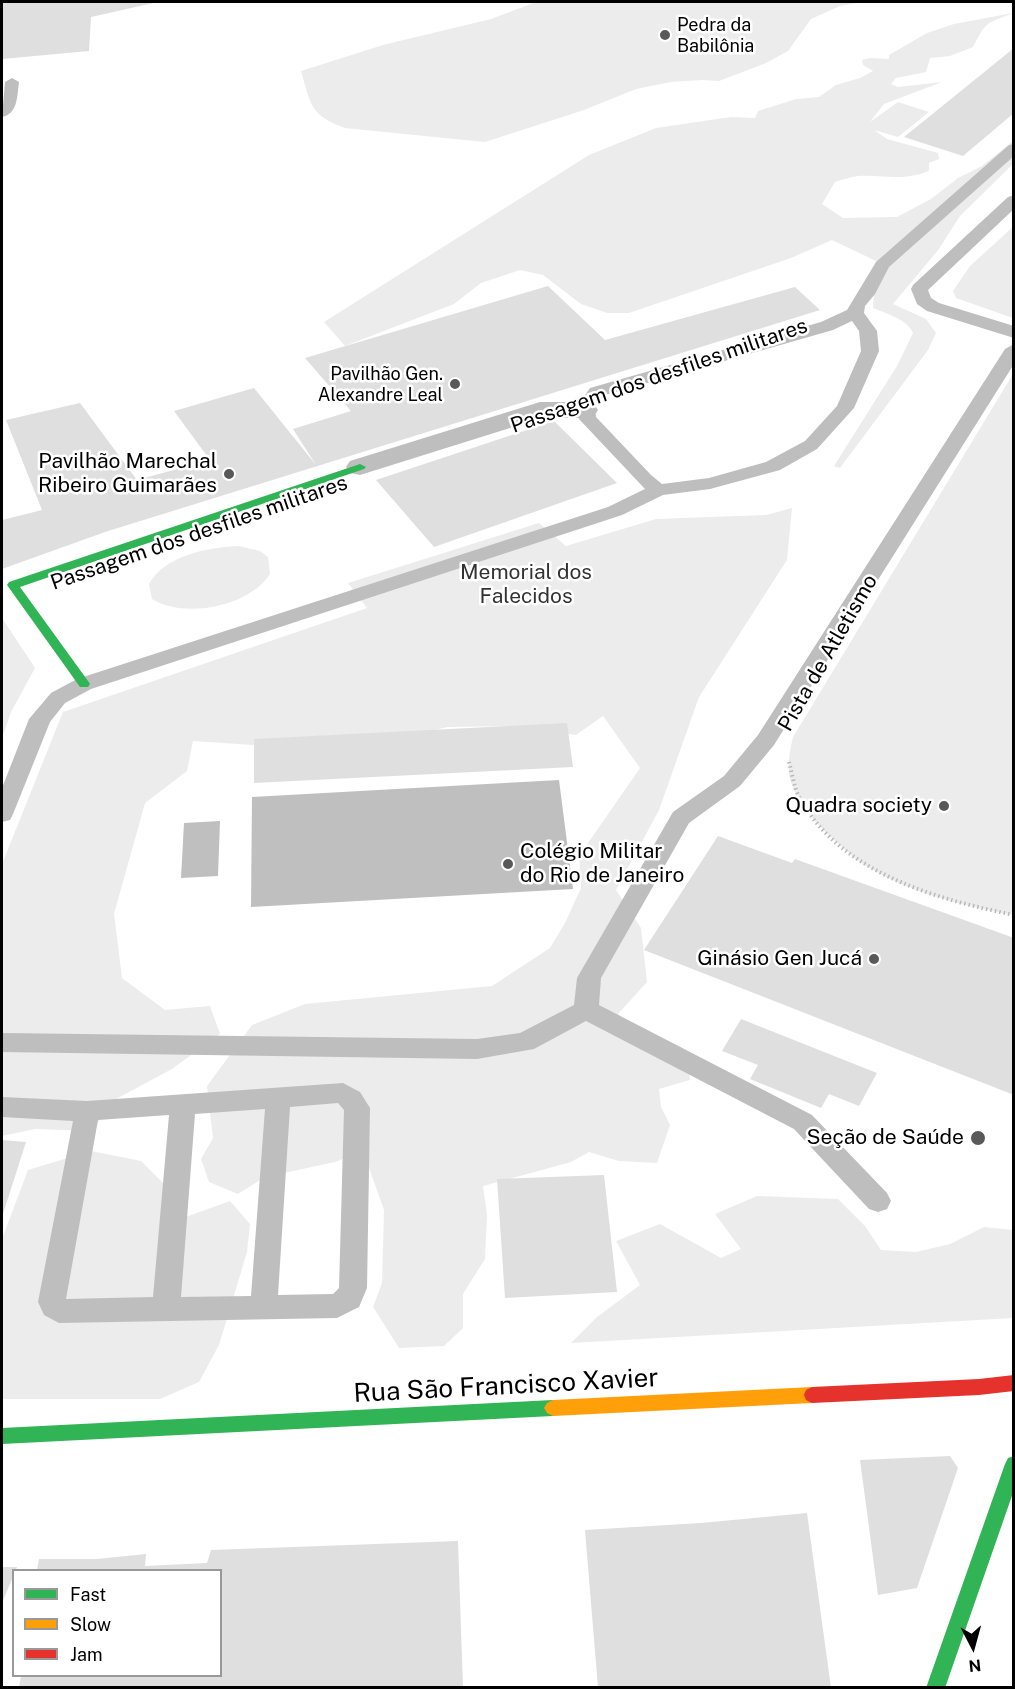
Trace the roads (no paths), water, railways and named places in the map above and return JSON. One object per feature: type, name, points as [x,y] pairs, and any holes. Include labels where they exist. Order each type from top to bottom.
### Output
[{"type":"street","points":[[84,684],[13,585],[360,467],[540,410],[585,410]]},
{"type":"street","name":"Rua São Francisco Xavier","points":[[2,1436],[980,1387],[1014,1383]]},
{"type":"street","points":[[940,1686],[1014,1464]]},
{"type":"lane","points":[[2,113],[8,107],[12,81]]},
{"type":"lane","points":[[2,814],[39,719],[58,698],[84,684],[615,511],[658,490],[710,483],[773,466],[811,445],[845,408],[870,351],[868,331],[855,313],[857,305],[867,294],[882,265],[1014,148]]},
{"type":"lane","points":[[1014,200],[919,289],[923,300],[933,307],[1014,333]]},
{"type":"lane","points":[[658,490],[644,479],[588,420],[585,410],[588,400],[596,392],[827,326],[855,313]]},
{"type":"lane","points":[[586,1010],[589,978],[681,818],[732,781],[766,740],[1014,349]]},
{"type":"lane","points":[[2,1043],[477,1049],[525,1042],[586,1010]]},
{"type":"lane","points":[[586,1010],[803,1122],[878,1201]]},
{"type":"lane","points":[[2,1107],[87,1110],[343,1094],[351,1099],[357,1108],[353,1288],[349,1299],[337,1306],[59,1311],[52,1302],[87,1110]]},
{"type":"lane","points":[[264,1307],[278,1097]]},
{"type":"lane","points":[[166,1310],[183,1105]]},
{"type":"place","name":"Pedra da Babilônia","points":[[665,35]]},
{"type":"place","name":"Pavilhão Gen. Alexandre Leal","points":[[455,384]]},
{"type":"place","name":"Pavilhão Marechal Ribeiro Guimarães","points":[[229,474]]},
{"type":"place","name":"Quadra society","points":[[944,806]]},
{"type":"place","name":"Colégio Militar do Rio de Janeiro","points":[[508,864]]},
{"type":"place","name":"Ginásio Gen Jucá","points":[[874,959]]},
{"type":"place","name":"Seção de Saúde","points":[[978,1138]]},
{"type":"park label","name":"Memorial dos Falecidos","points":[[526,585]]}]
